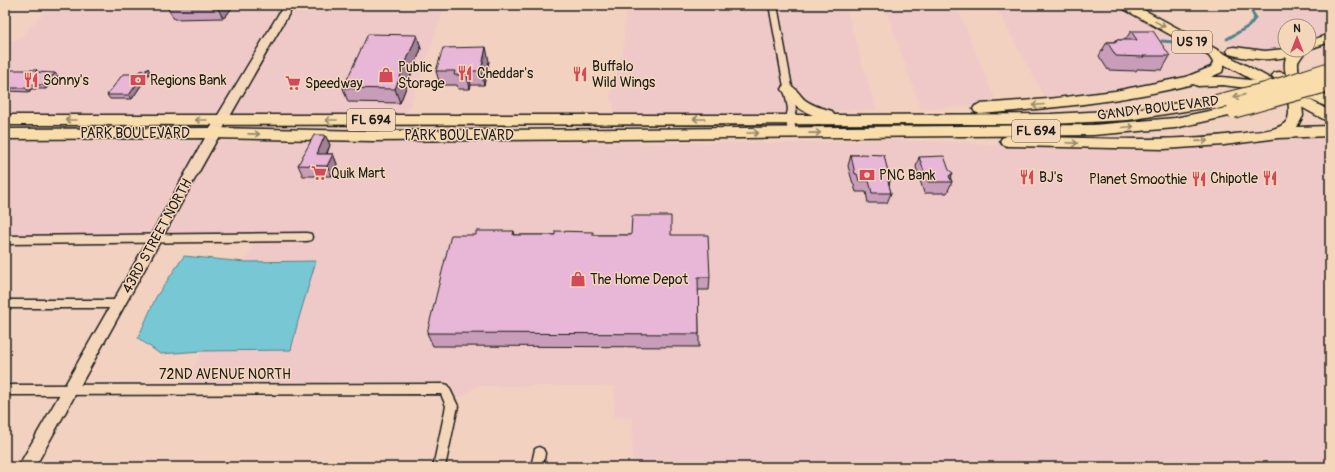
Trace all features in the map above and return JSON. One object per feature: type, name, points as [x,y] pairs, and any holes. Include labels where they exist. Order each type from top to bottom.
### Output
[{"type":"highway","name":"US 19","points":[[1126,5],[1259,78],[1294,89]]},
{"type":"highway","name":"US 19","points":[[1148,5],[1234,51],[1327,109]]},
{"type":"highway","points":[[1317,42],[1330,38]]},
{"type":"highway","points":[[1234,51],[1277,56]]},
{"type":"highway","points":[[1292,58],[1291,68],[1294,89],[1330,95]]},
{"type":"main road","points":[[790,119],[807,115],[924,112],[1034,105],[1096,99],[1187,82],[1207,76],[1217,69],[1219,62],[1212,53]]},
{"type":"main road","name":"GANDY BOULEVARD","points":[[790,119],[1051,119],[1128,115],[1216,102],[1265,90],[1330,69]]},
{"type":"main road","points":[[1187,82],[1222,81],[1294,89],[1296,116],[1292,125],[1278,133]]},
{"type":"main road","name":"GANDY BOULEVARD","points":[[792,133],[1093,130],[1175,123],[1280,100],[1330,84]]},
{"type":"main road","points":[[789,89],[800,104],[816,112],[827,114]]},
{"type":"main road","points":[[502,135],[506,130],[523,126],[635,125],[663,119]]},
{"type":"main road","name":"PARK BOULEVARD","points":[[5,120],[790,119]]},
{"type":"main road","points":[[373,136],[416,126],[491,126],[500,123],[501,120]]},
{"type":"main road","points":[[837,133],[929,138],[1108,144],[1201,141],[1278,133],[1330,131]]},
{"type":"main road","name":"PARK BOULEVARD","points":[[5,134],[214,133],[373,136],[792,133]]},
{"type":"street","name":"43RD STREET NORTH","points":[[26,467],[156,239],[221,120],[288,5]]},
{"type":"street","points":[[773,5],[792,108],[790,119],[792,133]]},
{"type":"street","points":[[5,240],[307,237]]},
{"type":"street","points":[[5,304],[118,304]]},
{"type":"street","name":"72ND AVENUE NORTH","points":[[5,390],[444,389],[452,406],[439,467]]},
{"type":"street","points":[[537,467],[539,453]]},
{"type":"shaded area","points":[[51,5],[284,5],[219,115],[5,116],[5,40],[21,38]]},
{"type":"shaded area","points":[[293,5],[445,5],[407,115],[228,115]]},
{"type":"shaded area","points":[[626,5],[769,5],[787,108],[786,115],[612,115],[614,110],[610,97],[623,52]]},
{"type":"shaded area","points":[[778,5],[845,5],[876,110],[827,111],[803,101],[793,88]]},
{"type":"shaded area","points":[[884,5],[956,5],[997,104],[921,109]]},
{"type":"shaded area","points":[[995,5],[1117,5],[1208,57],[1213,63],[1212,66],[1186,77],[1081,97],[1046,100]]},
{"type":"shaded area","points":[[1251,5],[1330,5],[1330,34],[1317,38],[1317,18],[1277,18],[1277,52],[1246,51],[1225,40],[1260,15]]},
{"type":"shaded area","points":[[1330,135],[1330,467],[632,467],[633,418],[614,417],[615,386],[477,386],[462,397],[456,397],[451,387],[452,383],[448,380],[444,382],[187,383],[202,351],[291,350],[316,261],[245,262],[255,243],[311,242],[314,232],[164,234],[214,141],[789,143],[891,140],[1110,148],[1167,147],[1279,137]]},
{"type":"shaded area","points":[[5,141],[204,141],[153,234],[5,235]]},
{"type":"water","points":[[461,5],[527,5],[524,9],[467,9]]},
{"type":"water","points":[[184,256],[245,262],[316,261],[291,350],[202,351],[160,354],[138,338],[156,297]]},
{"type":"building","points":[[1131,31],[1153,31],[1170,56],[1116,56],[1107,42],[1117,42],[1115,40],[1137,40]]},
{"type":"building","points":[[368,34],[417,35],[395,89],[343,88]]},
{"type":"building","points":[[486,47],[481,71],[468,71],[467,75],[454,75],[455,71],[436,71],[443,48]]},
{"type":"building","points":[[148,68],[129,95],[107,95],[123,74],[134,74]]},
{"type":"building","name":"Sonny's","points":[[11,70],[37,70],[35,72],[55,73],[44,85],[28,85],[26,88],[5,88],[7,85],[5,85],[5,76]]},
{"type":"building","points":[[314,135],[325,135],[317,154],[333,154],[327,166],[298,165]]},
{"type":"building","points":[[851,155],[884,155],[891,193],[872,193],[869,181],[859,181],[857,174],[855,174]]},
{"type":"building","points":[[944,156],[949,170],[953,173],[949,176],[952,182],[928,182],[919,157]]},
{"type":"building","name":"The Home Depot","points":[[632,216],[671,216],[671,235],[708,235],[710,277],[698,277],[699,334],[427,333],[451,235],[476,235],[476,231],[514,231],[513,235],[555,235],[555,231],[593,232],[593,235],[631,235]]},
{"type":"waterway","points":[[1227,39],[1249,26],[1255,18],[1249,5]]},
{"type":"waterway","points":[[1162,41],[1186,43]]},
{"type":"place","name":"Cheddar's","points":[[465,73]]},
{"type":"place","name":"Buffalo Wild Wings","points":[[580,74]]},
{"type":"place","name":"Public Storage","points":[[386,75]]},
{"type":"place","name":"Sonny's","points":[[31,80]]},
{"type":"place","name":"Regions Bank","points":[[138,80]]},
{"type":"place","name":"Speedway","points":[[293,83]]},
{"type":"place","name":"Quik Mart","points":[[319,173]]},
{"type":"place","name":"PNC Bank","points":[[867,175]]},
{"type":"place","name":"BJ's","points":[[1027,177]]},
{"type":"place","name":"Chipotle","points":[[1270,178]]},
{"type":"place","name":"Planet Smoothie","points":[[1199,179]]},
{"type":"place","name":"The Home Depot","points":[[578,279]]}]
